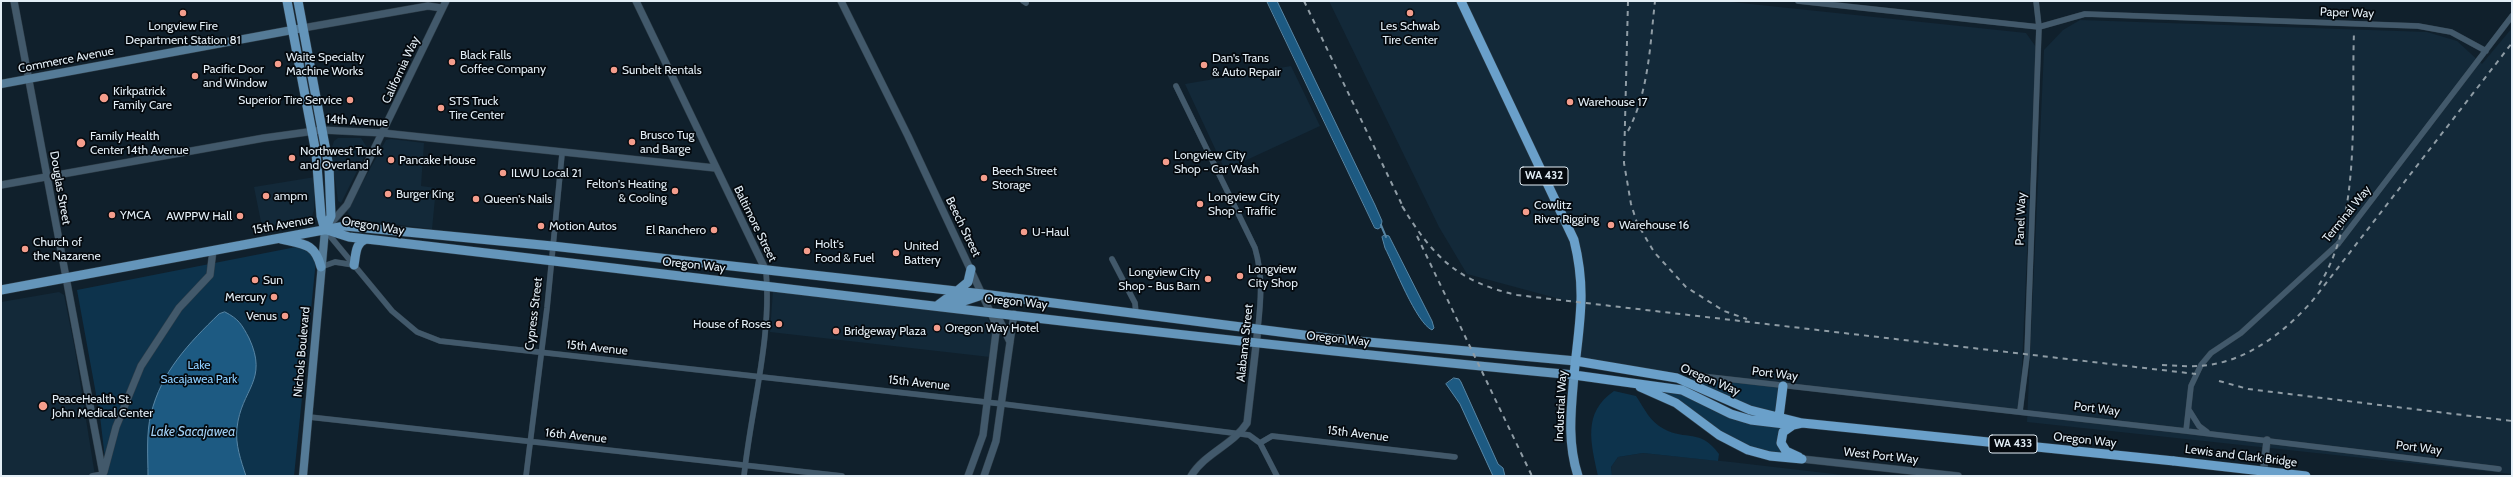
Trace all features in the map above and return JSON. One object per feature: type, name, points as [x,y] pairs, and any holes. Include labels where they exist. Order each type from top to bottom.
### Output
[{"type":"highway","name":"WA 432","points":[[1461,1],[1574,240],[1582,274],[1576,361]]},
{"type":"highway","name":"Industrial Way","points":[[1574,375],[1576,361]]},
{"type":"highway","name":"Oregon Way","points":[[1576,361],[1677,378],[1750,410],[1779,417],[1797,424]]},
{"type":"highway","name":"Oregon Way","points":[[1574,375],[1682,390],[1731,414],[1751,420],[2174,461]]},
{"type":"highway","points":[[1629,382],[1676,403],[1719,435],[1748,450],[1770,456],[1802,459]]},
{"type":"highway","points":[[1779,417],[1783,386]]},
{"type":"highway","points":[[1797,424],[1783,432],[1781,443],[1786,451],[1802,459]]},
{"type":"highway","name":"Lewis and Clark Bridge","points":[[2174,461],[2306,476]]},
{"type":"main road","points":[[287,1],[312,131],[319,174],[321,216],[325,230]]},
{"type":"main road","points":[[298,1],[329,167],[331,216],[325,230]]},
{"type":"main road","name":"Commerce Avenue","points":[[1,84],[303,28]]},
{"type":"main road","name":"Oregon Way","points":[[325,230],[345,226],[552,246],[983,294],[1336,339],[1576,361]]},
{"type":"main road","name":"Oregon Way","points":[[325,230],[366,239],[1256,343],[1574,375]]},
{"type":"main road","name":"15th Avenue","points":[[1,290],[325,230]]},
{"type":"main road","name":"Nichols Boulevard","points":[[303,476],[325,230]]},
{"type":"main road","points":[[278,238],[309,246],[317,254],[322,267]]},
{"type":"main road","points":[[354,265],[359,242],[366,239]]},
{"type":"main road","points":[[956,292],[968,282],[971,269]]},
{"type":"main road","points":[[938,305],[946,300],[964,301],[983,294]]},
{"type":"main road","name":"Industrial Way","points":[[1574,375],[1570,431],[1573,461],[1578,476]]},
{"type":"street","name":"Douglas Street","points":[[14,1],[103,475]]},
{"type":"street","name":"Baltimore Street","points":[[636,1],[715,168],[766,271],[768,286],[758,378],[744,476]]},
{"type":"street","name":"Beech Street","points":[[841,1],[992,312],[996,332],[983,435],[968,476]]},
{"type":"street","name":"Paper Way","points":[[1798,1],[2039,27],[2085,14],[2418,26],[2451,32],[2486,51]]},
{"type":"street","name":"Panel Way","points":[[2020,411],[2027,356],[2039,27],[2036,1]]},
{"type":"street","name":"Commerce Avenue","points":[[303,28],[444,4]]},
{"type":"street","name":"California Way","points":[[325,230],[347,205],[444,4]]},
{"type":"street","name":"Terminal Way","points":[[2186,430],[2188,408],[2194,378],[2211,352],[2241,333],[2338,244],[2512,16]]},
{"type":"street","name":"Alabama Street","points":[[1176,86],[1255,248],[1260,266],[1262,286],[1250,411],[1247,423],[1240,434],[1204,459],[1191,476]]},
{"type":"street","name":"14th Avenue","points":[[1,185],[322,130],[383,133],[562,154],[715,168]]},
{"type":"street","name":"Cypress Street","points":[[526,476],[541,354],[562,154]]},
{"type":"street","name":"15th Avenue","points":[[325,230],[392,311],[417,332],[440,341],[541,354],[1003,404],[1249,435],[1260,443],[1272,436],[1455,457]]},
{"type":"street","points":[[92,476],[103,475],[116,427],[141,366],[178,308],[210,275],[213,250]]},
{"type":"street","points":[[1112,259],[1134,303],[1136,314]]},
{"type":"street","points":[[322,267],[335,262],[354,265]]},
{"type":"street","points":[[992,312],[1000,321],[1011,346]]},
{"type":"street","points":[[984,476],[996,441],[1003,404],[1014,314]]},
{"type":"street","name":"Port Way","points":[[1692,375],[2186,430],[2499,469]]},
{"type":"street","points":[[2188,408],[2198,426],[2209,433]]},
{"type":"street","name":"16th Avenue","points":[[309,417],[842,476]]},
{"type":"street","points":[[2263,476],[2267,440]]},
{"type":"street","points":[[1260,443],[1277,476]]},
{"type":"street","name":"West Port Way","points":[[1802,459],[1958,476]]},
{"type":"shaded area","points":[[1329,1],[1722,1],[2026,33],[2036,47],[2020,411],[1576,361],[1582,305],[1467,274],[1439,227]]},
{"type":"shaded area","points":[[2080,20],[2427,32],[2457,41],[2482,64],[2512,28],[2512,474],[2027,422],[2044,50],[2063,30]]},
{"type":"shaded area","points":[[1291,66],[1320,126],[1225,170],[1185,84]]},
{"type":"shaded area","points":[[338,138],[361,138],[368,149],[341,203],[338,201],[331,150],[334,141]]},
{"type":"shaded area","points":[[391,139],[424,143],[421,186],[436,188],[432,229],[354,219],[348,213],[347,210],[386,140]]},
{"type":"shaded area","points":[[315,177],[314,210],[311,219],[262,227],[254,187]]},
{"type":"shaded area","points":[[773,290],[986,315],[993,328],[990,357],[770,332]]},
{"type":"shaded area","name":"PeaceHealth St. John Medical Center","points":[[59,292],[64,295],[75,350],[95,476],[1,476],[1,302]]},
{"type":"shaded area","points":[[1643,453],[1851,476],[1612,476],[1611,467],[1618,457]]},
{"type":"green space","name":"Lake Sacajawea Park","points":[[296,247],[306,247],[316,260],[294,476],[107,476],[100,416],[77,290]]},
{"type":"green space","points":[[1692,375],[1783,386],[1779,417],[1692,383]]},
{"type":"green space","points":[[1629,382],[1667,387],[1731,414],[1783,424],[1781,435],[1791,454],[1748,450],[1691,413]]},
{"type":"green space","points":[[1614,391],[1636,396],[1651,419],[1664,429],[1679,434],[1693,436],[1705,441],[1719,454],[1718,461],[1643,453],[1618,457],[1611,467],[1612,476],[1598,476],[1593,452],[1591,429],[1597,409]]},
{"type":"water","points":[[1267,1],[1277,1],[1375,205],[1382,221],[1381,227],[1378,229],[1375,228]]},
{"type":"water","points":[[1385,235],[1389,236],[1432,321],[1434,328],[1432,330],[1419,317],[1406,293],[1385,248],[1382,237]]},
{"type":"water","name":"Lake Sacajawea","points":[[225,312],[237,320],[244,329],[254,353],[256,365],[255,375],[239,415],[237,428],[240,458],[246,476],[148,476],[149,421],[162,385],[169,372],[187,347],[219,314]]},
{"type":"water","points":[[1454,378],[1459,379],[1461,382],[1498,464],[1503,468],[1505,476],[1493,476],[1460,404],[1446,384]]},
{"type":"waterway","points":[[1381,225],[1386,237]]},
{"type":"railway","points":[[1304,1],[1405,211]]},
{"type":"railway","points":[[1628,1],[1624,163],[1631,204],[1637,223],[1654,252],[1686,287],[1724,311],[1747,319]]},
{"type":"railway","points":[[1628,131],[1635,116],[1648,68],[1655,1]]},
{"type":"railway","points":[[2319,285],[2333,258],[2342,228],[2348,196],[2352,162],[2354,32]]},
{"type":"railway","points":[[2162,365],[2208,365],[2238,357],[2266,342],[2303,311],[2512,43]]},
{"type":"railway","points":[[1402,206],[1425,240],[1449,265],[1478,283],[1496,290],[1517,295],[2196,374]]},
{"type":"railway","points":[[1417,236],[1532,476]]},
{"type":"railway","points":[[2219,381],[2248,389],[2512,421]]},
{"type":"place","name":"Longview Fire Department Station 81","points":[[183,13]]},
{"type":"place","name":"Les Schwab Tire Center","points":[[1410,13]]},
{"type":"place","name":"Black Falls Coffee Company","points":[[452,62]]},
{"type":"place","name":"Waite Specialty Machine Works","points":[[278,64]]},
{"type":"place","name":"Dan's Trans & Auto Repair","points":[[1204,65]]},
{"type":"place","name":"Sunbelt Rentals","points":[[614,70]]},
{"type":"place","name":"Pacific Door and Window","points":[[195,76]]},
{"type":"place","name":"Kirkpatrick Family Care","points":[[104,98]]},
{"type":"place","name":"Superior Tire Service","points":[[350,100]]},
{"type":"place","name":"Warehouse 17","points":[[1570,102]]},
{"type":"place","name":"STS Truck Tire Center","points":[[441,108]]},
{"type":"place","name":"Brusco Tug and Barge","points":[[632,142]]},
{"type":"place","name":"Family Health Center 14th Avenue","points":[[81,143]]},
{"type":"place","name":"Northwest Truck and Overland","points":[[292,158]]},
{"type":"place","name":"Pancake House","points":[[391,160]]},
{"type":"place","name":"Longview City Shop - Car Wash","points":[[1166,162]]},
{"type":"place","name":"ILWU Local 21","points":[[503,173]]},
{"type":"place","name":"Beech Street Storage","points":[[984,178]]},
{"type":"place","name":"Felton's Heating & Cooling","points":[[675,191]]},
{"type":"place","name":"Burger King","points":[[388,194]]},
{"type":"place","name":"ampm","points":[[266,196]]},
{"type":"place","name":"Queen's Nails","points":[[476,199]]},
{"type":"place","name":"Longview City Shop - Traffic","points":[[1200,204]]},
{"type":"place","name":"Cowlitz River Rigging","points":[[1526,212]]},
{"type":"place","name":"YMCA","points":[[112,215]]},
{"type":"place","name":"AWPPW Hall","points":[[240,216]]},
{"type":"place","name":"Warehouse 16","points":[[1611,225]]},
{"type":"place","name":"Motion Autos","points":[[541,226]]},
{"type":"place","name":"El Ranchero","points":[[714,230]]},
{"type":"place","name":"U-Haul","points":[[1024,232]]},
{"type":"place","name":"Church of the Nazarene","points":[[25,249]]},
{"type":"place","name":"Holt's Food & Fuel","points":[[807,251]]},
{"type":"place","name":"United Battery","points":[[896,253]]},
{"type":"place","name":"Longview City Shop","points":[[1240,276]]},
{"type":"place","name":"Longview City Shop - Bus Barn","points":[[1208,279]]},
{"type":"place","name":"Sun","points":[[255,280]]},
{"type":"place","name":"Mercury","points":[[274,297]]},
{"type":"place","name":"Venus","points":[[285,316]]},
{"type":"place","name":"House of Roses","points":[[779,324]]},
{"type":"place","name":"Oregon Way Hotel","points":[[937,328]]},
{"type":"place","name":"Bridgeway Plaza","points":[[836,331]]},
{"type":"place","name":"PeaceHealth St. John Medical Center","points":[[43,406]]}]
